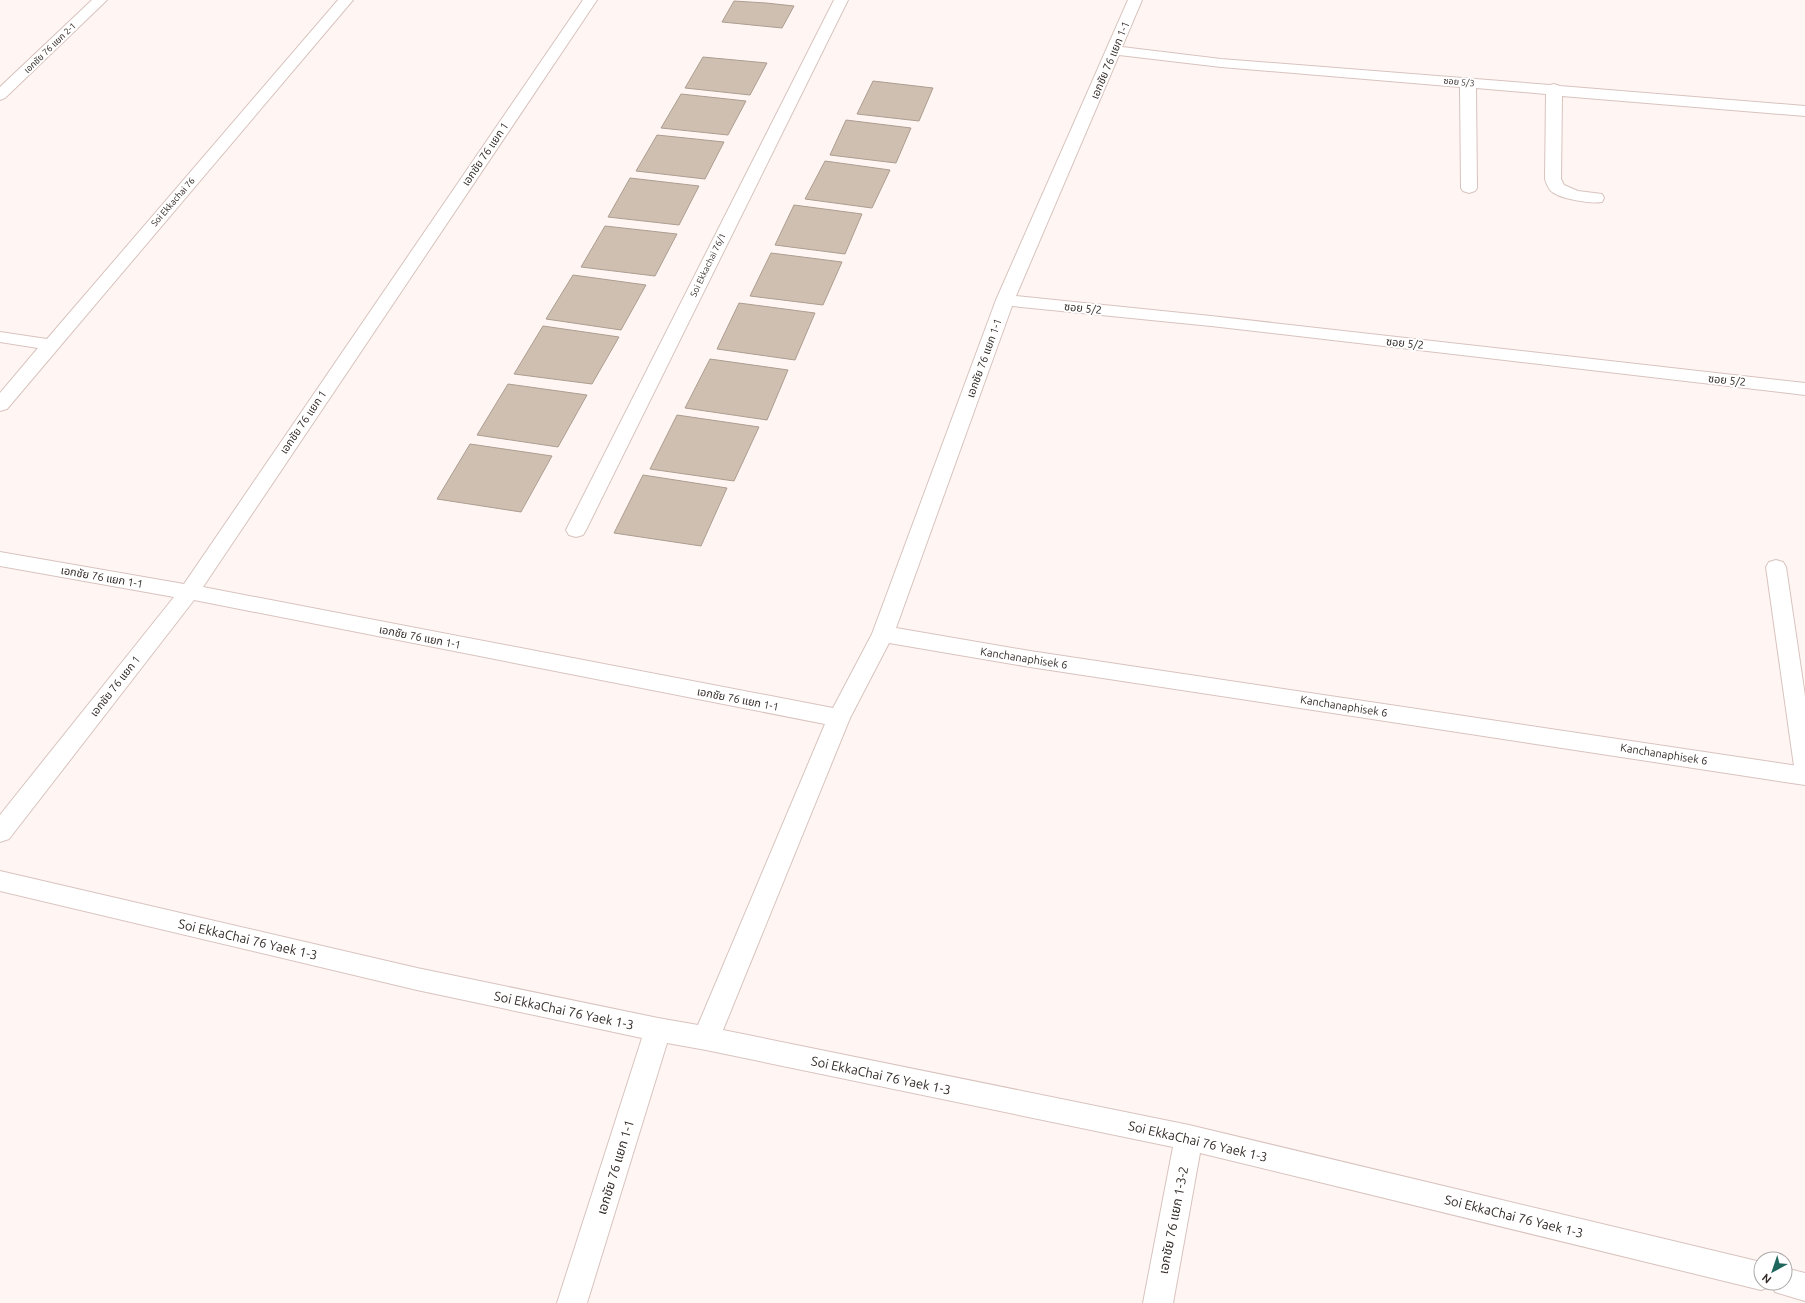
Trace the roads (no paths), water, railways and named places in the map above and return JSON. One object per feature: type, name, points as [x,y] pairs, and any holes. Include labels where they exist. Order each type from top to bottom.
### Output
[{"type":"street","name":"เอกชัย 76 แยก 2-1","points":[[0,95],[100,0]]},
{"type":"street","name":"Soi Ekkachai 76","points":[[0,405],[346,0]]},
{"type":"street","name":"เอกชัย 76 แยก 1","points":[[0,832],[189,592],[590,0]]},
{"type":"street","name":"Soi Ekkachai 76/1","points":[[576,530],[841,0]]},
{"type":"street","name":"เอกชัย 76 แยก 1-1","points":[[706,1038],[839,718],[883,634],[1005,300],[1135,0]]},
{"type":"street","name":"ซอย 5/3","points":[[1114,50],[1221,63],[1805,112]]},
{"type":"street","points":[[1468,83],[1469,188]]},
{"type":"street","points":[[1554,90],[1553,179],[1557,188],[1565,193],[1596,198]]},
{"type":"street","name":"ซอย 5/2","points":[[1005,300],[1211,321],[1805,389]]},
{"type":"street","points":[[0,338],[51,345]]},
{"type":"street","name":"เอกชัย 76 แยก 1-1","points":[[0,559],[189,592],[839,718]]},
{"type":"street","name":"Kanchanaphisek 6","points":[[883,634],[1030,659],[1805,776]]},
{"type":"street","name":"Soi EkkaChai 76 Yaek 1-3","points":[[0,881],[417,979],[658,1030],[706,1038],[1189,1138],[1753,1274]]},
{"type":"street","name":"เอกชัย 76 แยก 1-1","points":[[572,1303],[658,1030]]},
{"type":"street","name":"เอกชัย 76 แยก 1-3-2","points":[[1158,1303],[1189,1138]]},
{"type":"street","points":[[1793,1284],[1805,1287]]},
{"type":"lane","points":[[1776,567],[1805,766]]}]
